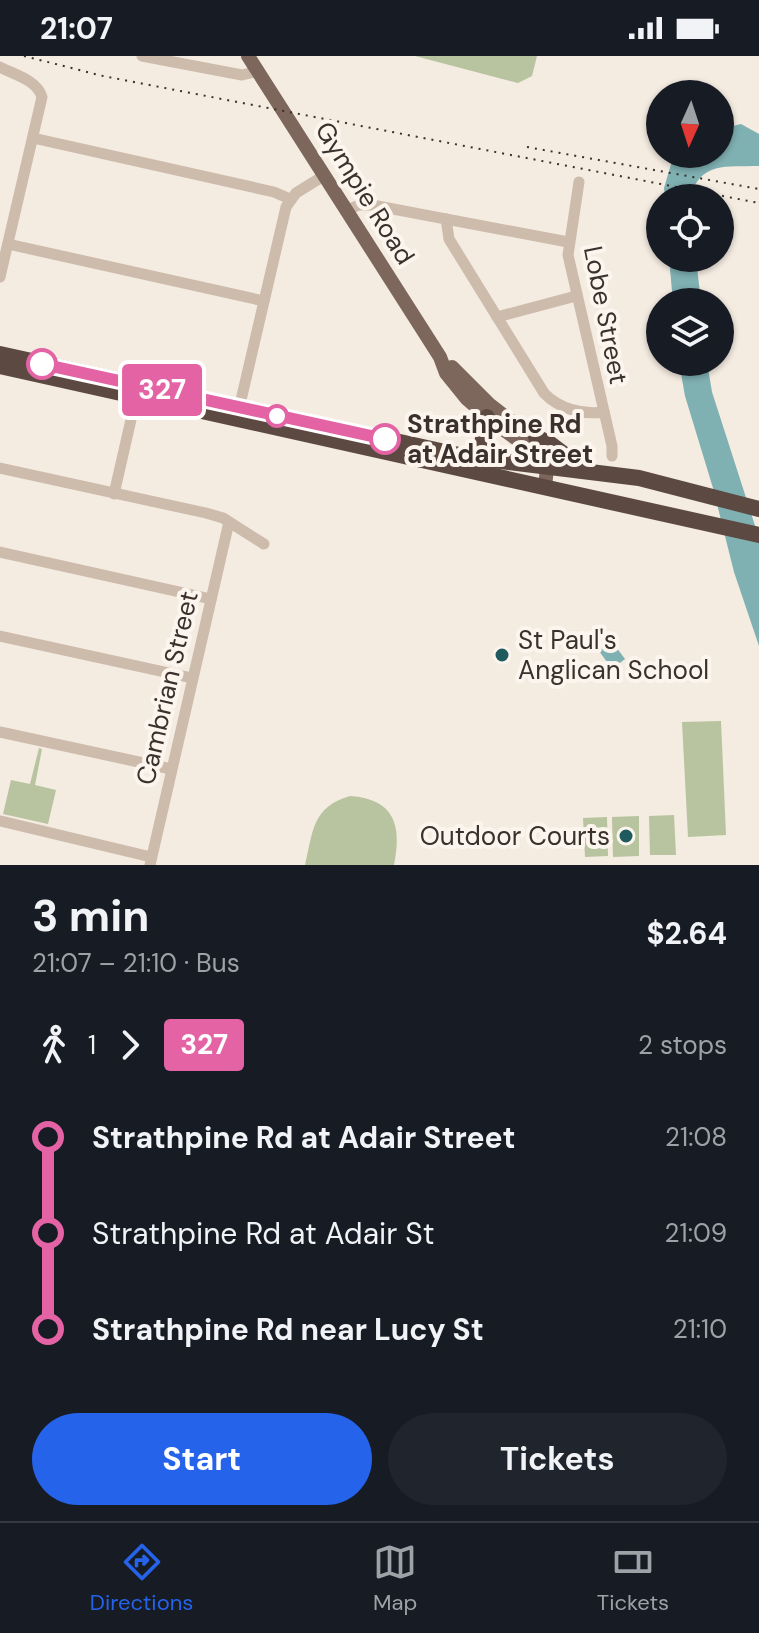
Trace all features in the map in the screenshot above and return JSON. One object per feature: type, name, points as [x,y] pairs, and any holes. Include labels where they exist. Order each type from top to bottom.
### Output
[{"type":"highway","points":[[0,354],[137,391]]},
{"type":"highway","points":[[0,366],[238,413],[759,535]]},
{"type":"highway","points":[[238,413],[468,457],[666,484],[759,509]]},
{"type":"highway","points":[[468,457],[482,444],[487,417]]},
{"type":"highway","points":[[536,437],[587,471]]},
{"type":"main road","name":"Gympie Road","points":[[253,63],[440,357],[446,373],[487,417],[536,452],[551,468]]},
{"type":"main road","name":"Gympie Road","points":[[440,357],[489,404],[536,437],[551,455],[551,468]]},
{"type":"main road","points":[[548,488],[551,468]]},
{"type":"street","points":[[142,56],[226,71],[253,63]]},
{"type":"street","points":[[0,67],[29,81],[40,91],[41,100],[0,277]]},
{"type":"street","points":[[33,138],[274,192],[290,199]]},
{"type":"street","points":[[238,413],[285,211],[290,199],[299,190],[325,175]]},
{"type":"street","name":"Lobe Street","points":[[579,182],[568,242],[569,262],[612,456]]},
{"type":"street","points":[[347,210],[368,204],[568,242]]},
{"type":"street","points":[[446,219],[449,239],[548,398],[573,410],[604,412]]},
{"type":"street","points":[[8,244],[264,301]]},
{"type":"street","points":[[497,317],[576,296]]},
{"type":"street","points":[[114,494],[137,391]]},
{"type":"street","points":[[0,468],[206,513],[229,522],[264,544]]},
{"type":"street","name":"Cambrian Street","points":[[150,861],[229,522]]},
{"type":"street","points":[[0,552],[211,599]]},
{"type":"street","points":[[0,636],[192,678]]},
{"type":"street","points":[[0,732],[171,769]]},
{"type":"street","points":[[1,821],[150,861]]},
{"type":"green space","points":[[415,56],[537,56],[532,76],[518,83]]},
{"type":"green space","points":[[721,721],[726,835],[688,837],[682,722]]},
{"type":"green space","points":[[39,748],[42,749],[35,785],[56,790],[48,824],[3,814],[11,780],[30,784]]},
{"type":"green space","points":[[350,796],[377,803],[392,817],[397,838],[394,865],[305,865],[313,831],[321,814],[337,801]]},
{"type":"green space","name":"Outdoor Courts","points":[[674,815],[676,855],[650,855],[649,816]]},
{"type":"green space","name":"Outdoor Courts","points":[[639,816],[639,856],[613,857],[612,817]]},
{"type":"green space","name":"Outdoor Courts","points":[[607,817],[608,856],[585,857],[583,818]]},
{"type":"water","points":[[741,124],[759,134],[759,166],[734,167],[734,126]]},
{"type":"water","points":[[670,168],[716,168],[696,184],[665,184]]},
{"type":"water","points":[[670,272],[698,272],[699,288],[672,288]]},
{"type":"water","points":[[681,376],[709,376],[759,538],[759,646],[734,572]]},
{"type":"water","points":[[607,635],[625,659],[612,669],[594,644]]},
{"type":"railway","points":[[24,56],[103,76],[759,203]]},
{"type":"railway","points":[[527,147],[759,189]]},
{"type":"bus line","name":"327","points":[[42,364],[385,439]]},
{"type":"place","name":"Strathpine Rd at Adair Street","points":[[385,439]]},
{"type":"place","name":"St Paul's Anglican School","points":[[502,655]]},
{"type":"place","name":"Outdoor Courts","points":[[626,836]]}]
